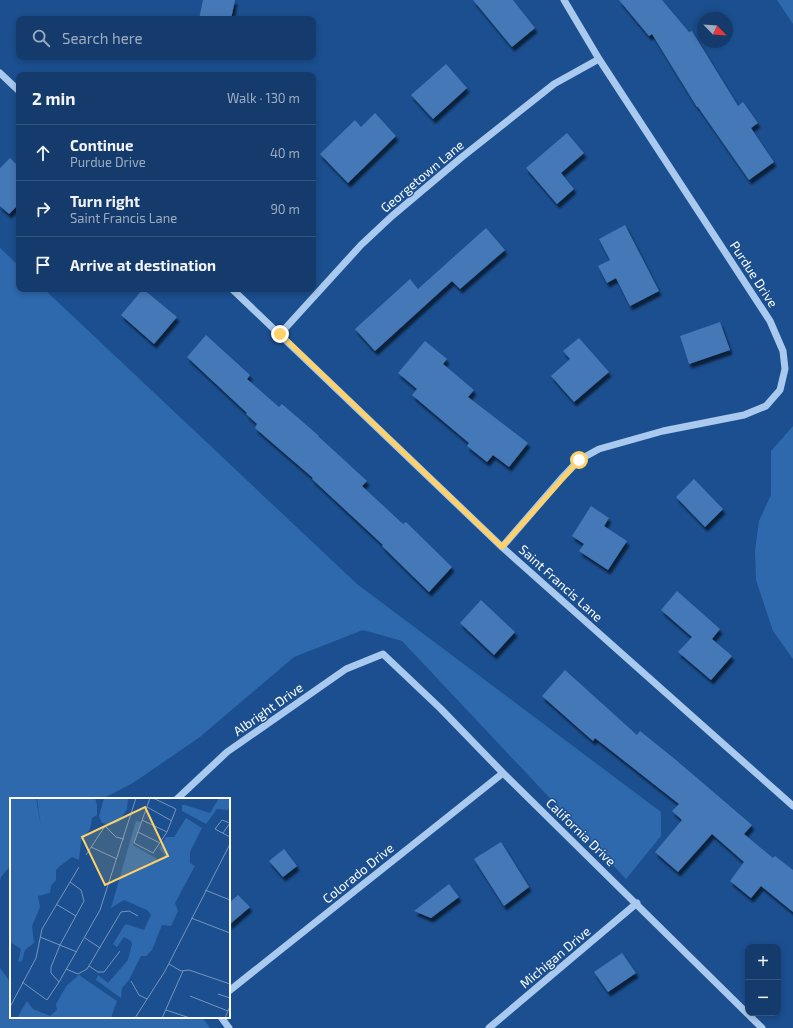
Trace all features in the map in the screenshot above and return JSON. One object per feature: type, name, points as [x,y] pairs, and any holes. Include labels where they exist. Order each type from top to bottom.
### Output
[{"type":"street","name":"Purdue Drive","points":[[502,547],[579,460],[599,449],[663,431],[744,415],[766,406],[780,390],[785,369],[784,351],[770,321],[599,60],[564,0]]},
{"type":"street","name":"Georgetown Lane","points":[[280,334],[361,245],[392,216],[462,157],[554,84],[599,60]]},
{"type":"street","points":[[0,73],[16,88]]},
{"type":"street","name":"Saint Francis Lane","points":[[235,292],[502,547],[793,806]]},
{"type":"street","name":"California Drive","points":[[383,654],[441,709],[503,773],[762,1028]]},
{"type":"street","name":"Albright Drive","points":[[178,798],[234,748],[346,669],[383,654]]},
{"type":"street","name":"Colorado Drive","points":[[230,990],[503,773]]},
{"type":"street","name":"Michigan Drive","points":[[489,1028],[637,904]]},
{"type":"street","points":[[222,1018],[229,1028]]},
{"type":"shaded area","points":[[777,0],[793,0],[793,24]]},
{"type":"shaded area","points":[[0,248],[16,263],[16,292],[47,292],[357,584],[661,812],[661,836],[626,879],[402,641],[363,630],[294,657],[200,737],[133,783],[104,798],[10,798],[10,866],[1,877],[0,881]]},
{"type":"shaded area","points":[[793,426],[793,659],[773,631],[756,580],[755,551],[759,521],[771,495],[771,451]]},
{"type":"shaded area","points":[[0,968],[10,982],[10,1018],[203,1018],[210,1028],[0,1028]]},
{"type":"building","points":[[203,0],[235,0],[232,16],[200,16]]},
{"type":"building","points":[[473,0],[513,0],[535,28],[512,47]]},
{"type":"building","points":[[619,0],[662,0],[689,32],[692,31],[697,39],[697,48],[702,48],[738,106],[743,102],[758,123],[751,128],[774,162],[749,180],[697,107],[652,34],[649,36]]},
{"type":"building","points":[[446,64],[467,88],[433,119],[411,95]]},
{"type":"building","points":[[375,113],[396,136],[348,183],[320,154],[355,120],[361,127]]},
{"type":"building","points":[[567,133],[584,153],[561,173],[574,189],[557,204],[526,168]]},
{"type":"building","points":[[10,158],[16,164],[16,207],[9,214],[0,206],[0,168]]},
{"type":"building","points":[[625,225],[659,291],[630,306],[616,278],[607,283],[598,266],[610,260],[599,239]]},
{"type":"building","points":[[486,228],[505,250],[460,289],[452,281],[375,351],[355,329],[410,279],[418,289]]},
{"type":"building","points":[[140,292],[147,292],[177,317],[154,344],[121,315]]},
{"type":"building","points":[[720,322],[730,350],[689,364],[680,336]]},
{"type":"building","points":[[206,335],[250,375],[247,379],[279,407],[282,404],[367,481],[362,486],[403,524],[406,522],[452,567],[429,592],[382,546],[383,545],[312,479],[313,478],[255,428],[257,424],[246,414],[247,413],[187,357]]},
{"type":"building","points":[[579,338],[609,372],[574,402],[551,376],[570,359],[563,351]]},
{"type":"building","points":[[425,341],[447,359],[443,364],[474,390],[468,397],[528,443],[509,467],[493,455],[487,462],[467,446],[469,443],[412,395],[417,389],[398,373]]},
{"type":"building","points":[[694,479],[723,509],[705,527],[676,497]]},
{"type":"building","points":[[591,506],[609,518],[604,526],[627,541],[608,570],[579,551],[584,544],[572,536]]},
{"type":"building","points":[[677,591],[720,629],[712,639],[732,656],[711,680],[678,652],[692,637],[661,610]]},
{"type":"building","points":[[481,600],[515,632],[494,655],[460,623]]},
{"type":"building","points":[[565,670],[637,735],[640,731],[752,825],[744,834],[773,858],[775,856],[793,870],[793,912],[761,886],[751,898],[730,881],[744,862],[712,834],[678,872],[655,852],[682,820],[672,811],[679,804],[595,738],[593,741],[542,696]]},
{"type":"building","points":[[501,842],[529,887],[504,906],[474,859]]},
{"type":"building","points":[[284,849],[297,866],[283,877],[269,861]]},
{"type":"building","points":[[449,884],[459,897],[431,918],[414,911]]},
{"type":"building","points":[[238,895],[250,907],[230,924],[230,902]]},
{"type":"building","points":[[622,953],[636,973],[608,992],[594,972]]},
{"type":"route","points":[[280,334],[502,547],[579,460]]}]
